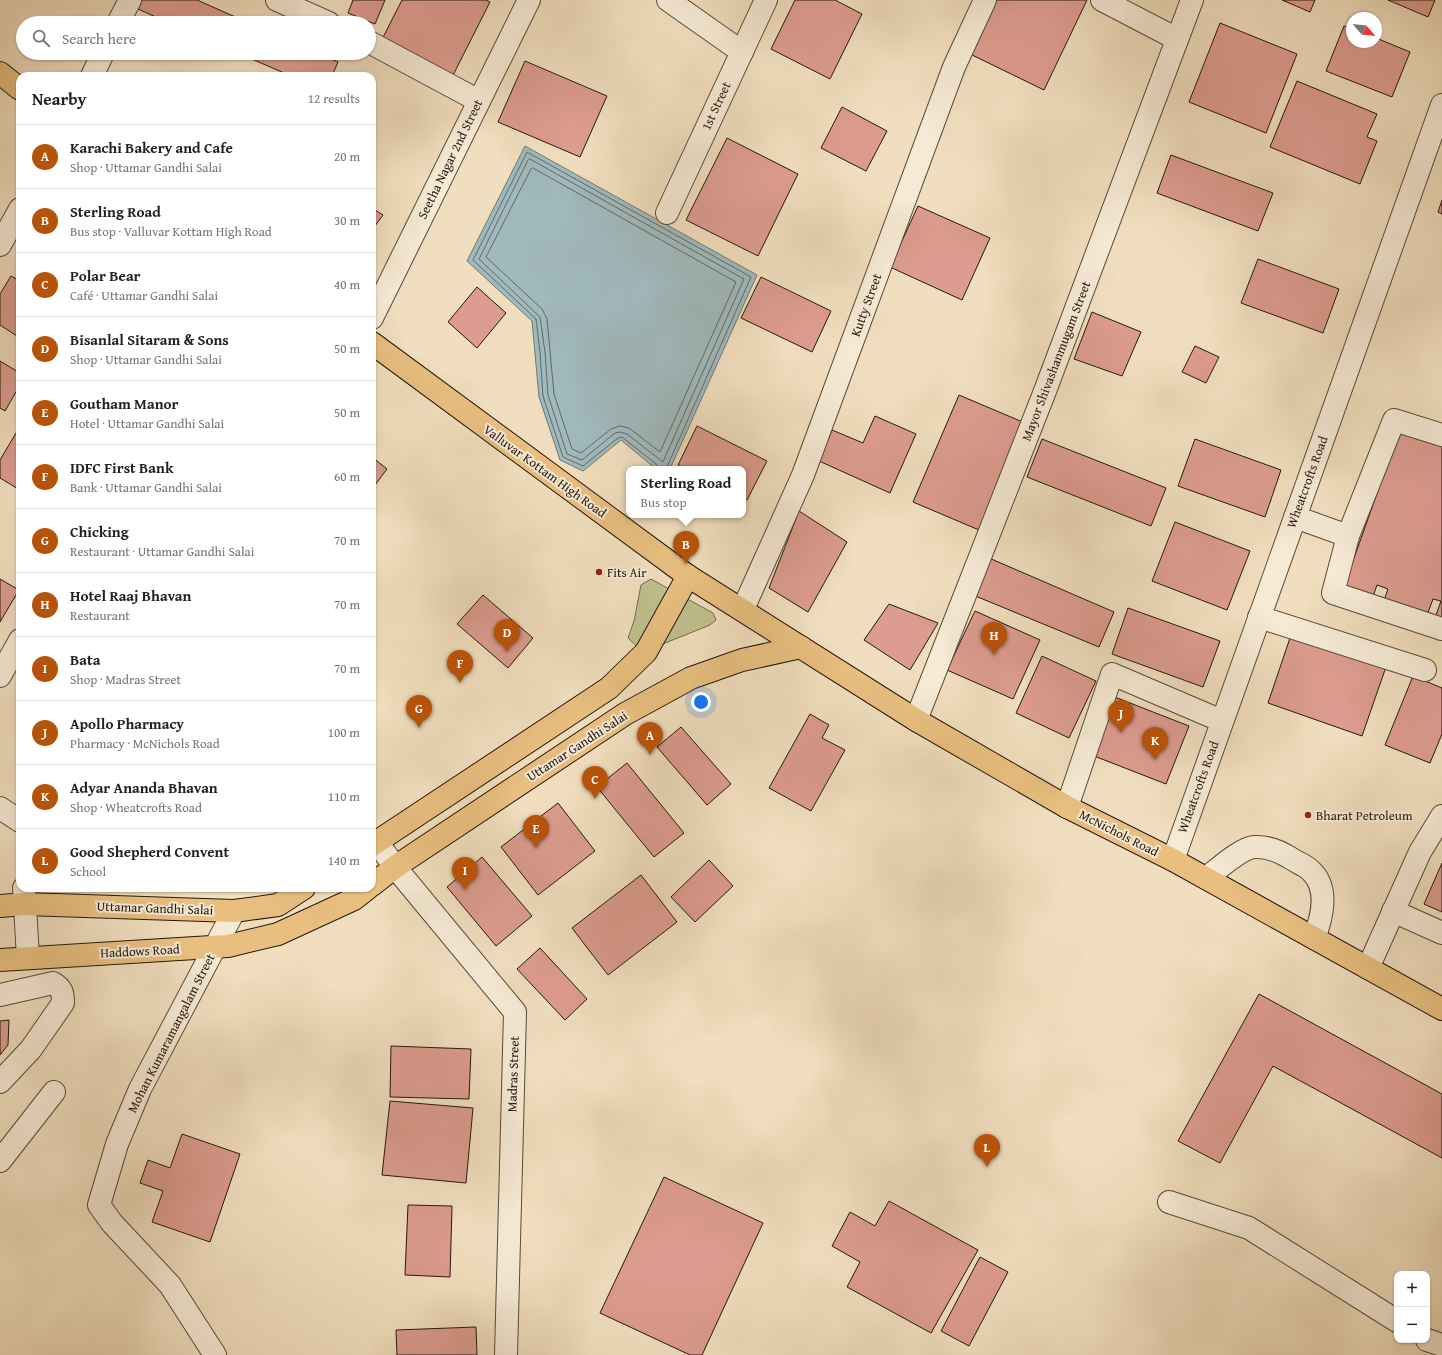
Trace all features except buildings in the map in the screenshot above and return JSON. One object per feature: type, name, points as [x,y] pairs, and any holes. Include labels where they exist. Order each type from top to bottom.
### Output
[{"type":"main road","points":[[0,73],[16,86]]},
{"type":"main road","name":"Valluvar Kottam High Road","points":[[376,346],[688,576],[743,609],[801,647]]},
{"type":"main road","points":[[376,842],[609,688],[646,652],[688,576]]},
{"type":"main road","name":"McNichols Road","points":[[801,647],[916,720],[1067,807],[1206,878],[1442,1009]]},
{"type":"main road","name":"Uttamar Gandhi Salai","points":[[376,882],[395,867],[625,714],[691,678],[742,660],[801,647]]},
{"type":"main road","name":"Uttamar Gandhi Salai","points":[[0,906],[25,896],[234,910],[278,905],[298,892]]},
{"type":"main road","name":"Haddows Road","points":[[0,960],[228,946],[278,934],[354,899],[363,892]]},
{"type":"street","points":[[122,16],[130,0]]},
{"type":"street","points":[[278,0],[313,16]]},
{"type":"street","name":"Seetha Nagar 2nd Street","points":[[376,310],[529,0]]},
{"type":"street","points":[[668,0],[742,52]]},
{"type":"street","name":"1st Street","points":[[667,213],[766,0]]},
{"type":"street","name":"Kutty Street","points":[[743,609],[803,475],[954,67],[985,0]]},
{"type":"street","points":[[1102,0],[1177,39]]},
{"type":"street","name":"Mayor Shivashanmugam Street","points":[[916,720],[1045,391],[1192,0]]},
{"type":"street","points":[[376,46],[479,101]]},
{"type":"street","points":[[94,72],[100,60]]},
{"type":"street","name":"Wheatcrofts Road","points":[[1172,860],[1442,105]]},
{"type":"street","points":[[0,245],[16,217]]},
{"type":"street","points":[[1442,435],[1394,420],[1348,536],[1334,593],[1442,629]]},
{"type":"street","points":[[1295,517],[1348,536]]},
{"type":"street","points":[[1259,617],[1425,670]]},
{"type":"street","points":[[0,676],[16,647]]},
{"type":"street","points":[[1067,807],[1112,674],[1222,721]]},
{"type":"street","points":[[0,808],[16,818]]},
{"type":"street","points":[[1368,968],[1420,852],[1442,816]]},
{"type":"street","name":"Madras Street","points":[[376,845],[515,1012],[506,1355]]},
{"type":"street","points":[[1206,878],[1236,855],[1253,847],[1268,848],[1287,856],[1312,871],[1320,882],[1323,898],[1318,928],[1314,938]]},
{"type":"street","points":[[25,896],[28,958]]},
{"type":"street","name":"Mohan Kumaramangalam Street","points":[[215,1355],[170,1285],[112,1223],[99,1205],[117,1144],[140,1089],[234,910]]},
{"type":"street","points":[[1393,911],[1442,933]]},
{"type":"street","points":[[0,995],[53,984],[59,986],[63,992],[63,1003],[31,1049],[0,1082]]},
{"type":"street","points":[[0,1161],[54,1092]]},
{"type":"street","points":[[1169,1202],[1249,1228],[1394,1319]]},
{"type":"street","points":[[1430,1341],[1442,1345]]},
{"type":"green space","points":[[651,579],[713,613],[716,620],[710,625],[643,652],[628,638],[634,621],[641,585]]},
{"type":"water","points":[[525,146],[757,275],[671,466],[652,466],[621,440],[583,471],[560,460],[539,397],[532,321],[467,261]]},
{"type":"place","name":"Sterling Road","points":[[686,564]]},
{"type":"place","name":"Fits Air","points":[[599,572]]},
{"type":"place","name":"Bisanlal Sitaram & Sons","points":[[507,652]]},
{"type":"place","name":"Hotel Raaj Bhavan","points":[[994,655]]},
{"type":"place","name":"IDFC First Bank","points":[[460,683]]},
{"type":"place","name":"Chicking","points":[[419,728]]},
{"type":"place","name":"Apollo Pharmacy","points":[[1121,733]]},
{"type":"place","name":"Karachi Bakery and Cafe","points":[[650,755]]},
{"type":"place","name":"Adyar Ananda Bhavan","points":[[1155,760]]},
{"type":"place","name":"Polar Bear","points":[[595,799]]},
{"type":"place","name":"Bharat Petroleum","points":[[1308,815]]},
{"type":"place","name":"Goutham Manor","points":[[536,848]]},
{"type":"place","name":"Bata","points":[[465,890]]},
{"type":"place","name":"Good Shepherd Convent","points":[[987,1167]]}]
